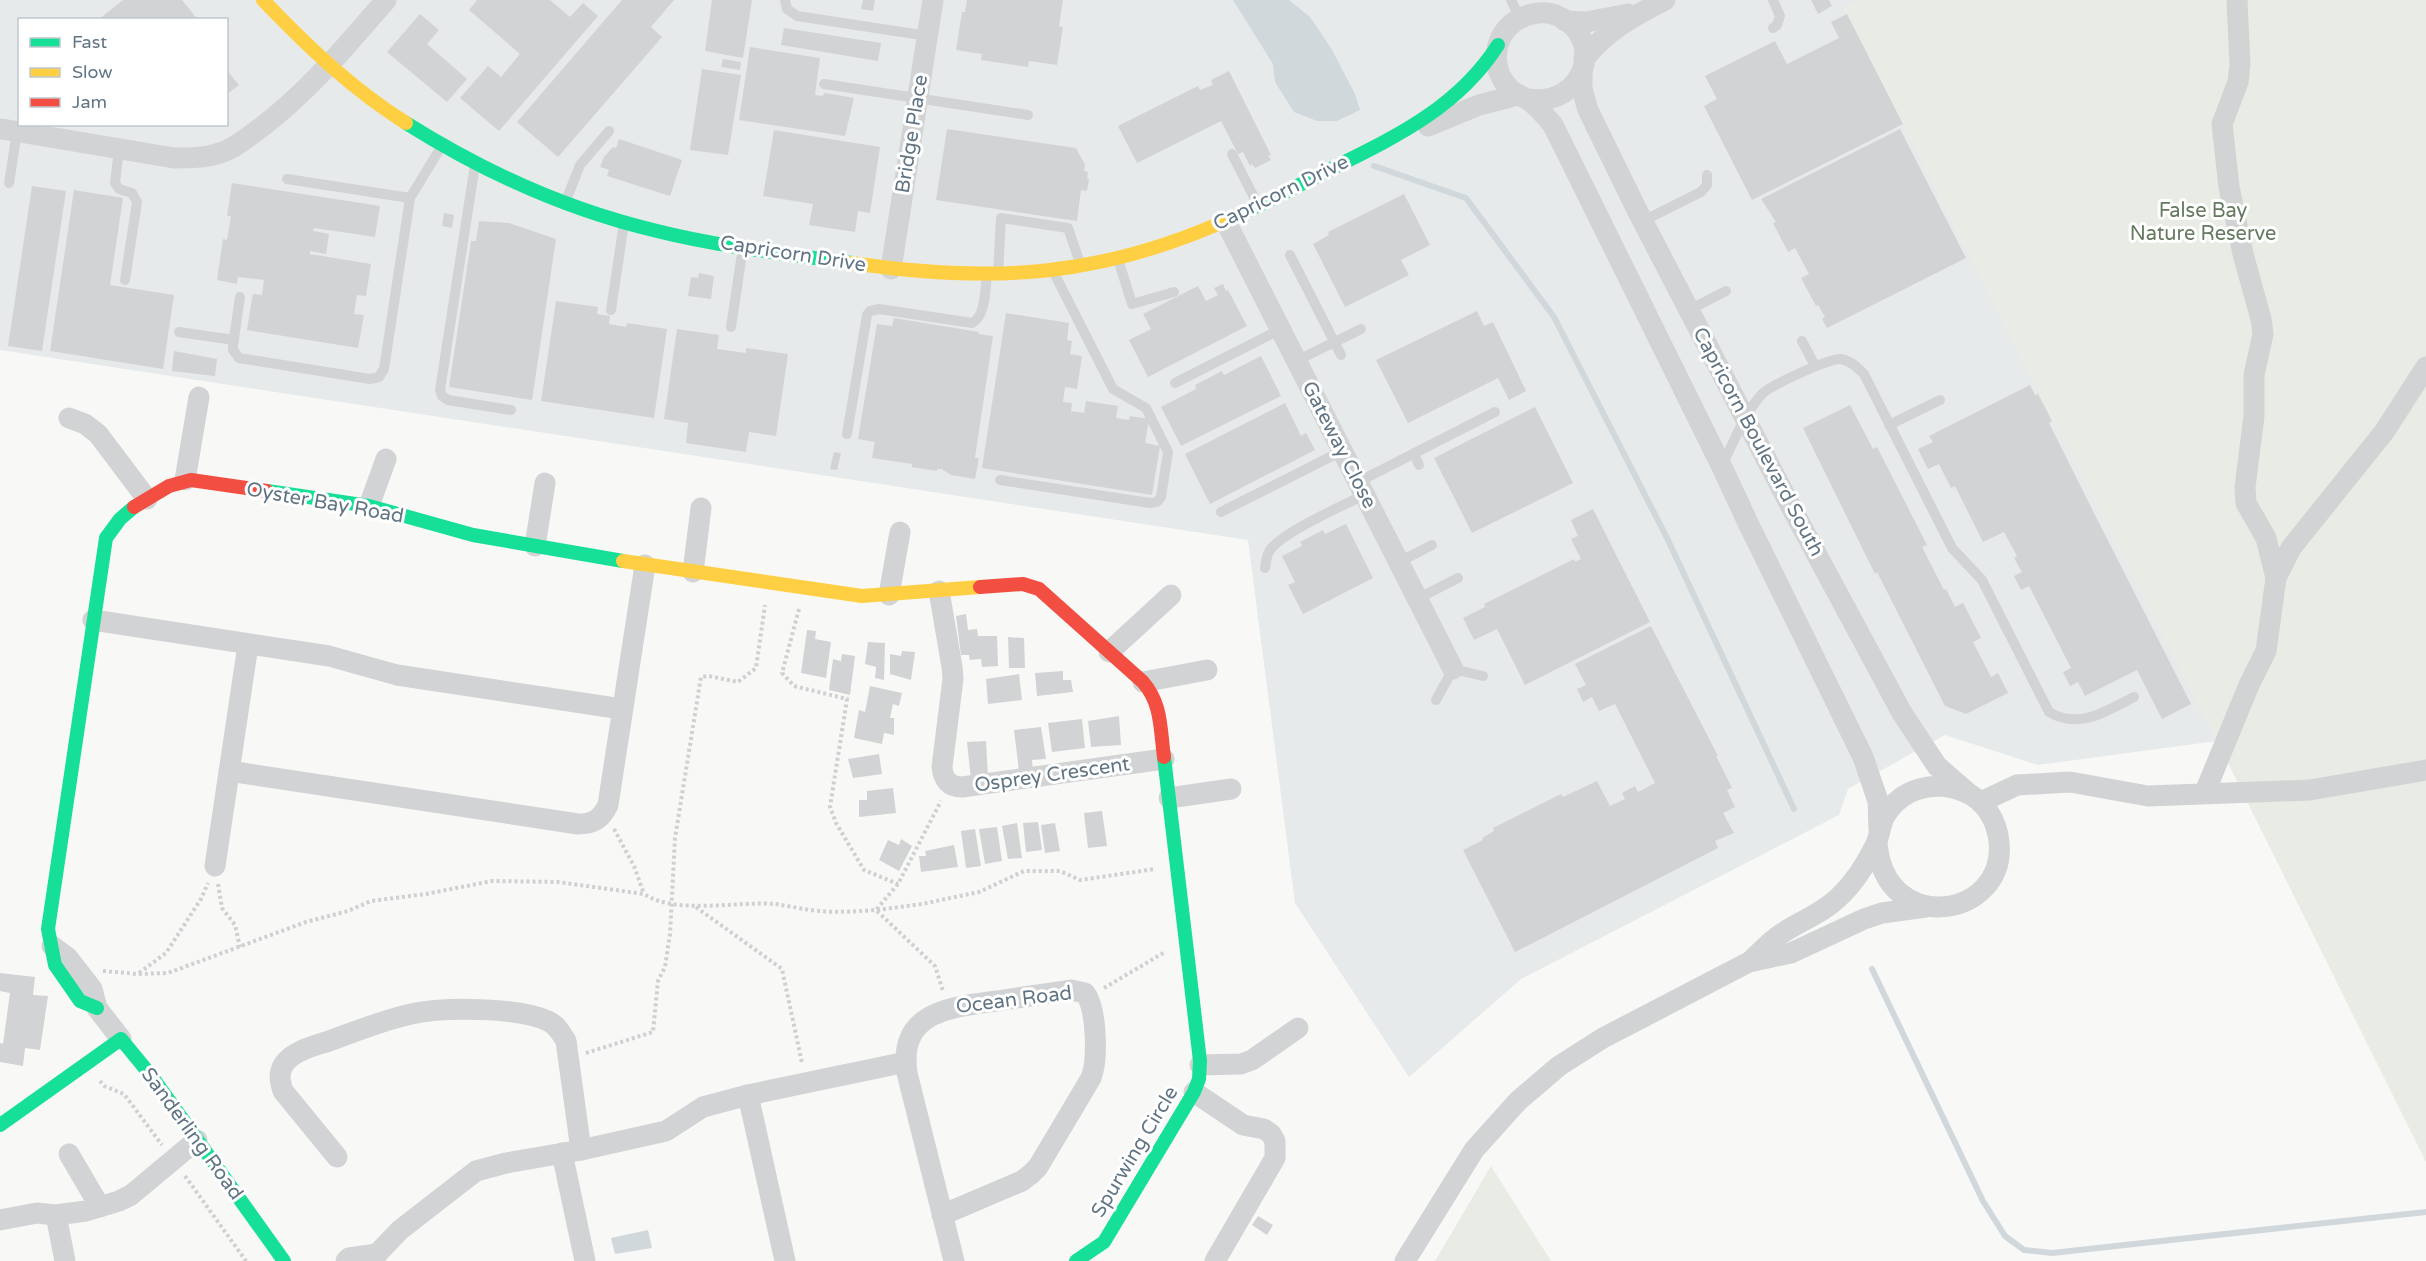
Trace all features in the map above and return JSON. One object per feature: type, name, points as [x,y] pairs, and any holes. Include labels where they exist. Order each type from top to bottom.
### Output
[{"type":"street","name":"Capricorn Drive","points":[[263,0],[330,65],[365,94],[442,146],[475,165],[564,203],[658,232],[891,269],[941,274],[992,275],[1053,271],[1081,266],[1118,259],[1165,245],[1226,222],[1369,150],[1448,104],[1483,70],[1497,45]]},
{"type":"street","points":[[9,130],[174,158],[199,158],[220,153],[241,142],[286,108],[330,65],[386,0]]},
{"type":"street","name":"Bridge Place","points":[[891,269],[933,0]]},
{"type":"street","points":[[2237,0],[2240,65],[2238,82],[2222,124],[2229,187],[2263,334],[2254,375],[2254,416],[2245,487],[2246,503],[2266,538],[2276,578]]},
{"type":"street","points":[[1657,4],[1613,30],[1598,43],[1570,90],[1560,96],[1550,100],[1523,97],[1510,90],[1500,74],[1496,55],[1497,45],[1515,9],[1529,14],[1548,14],[1565,21],[1586,22],[1608,19],[1657,4]]},
{"type":"street","points":[[1565,21],[1580,38],[1583,65]]},
{"type":"street","name":"Capricorn Boulevard South","points":[[1583,65],[1582,89],[1588,110],[1689,310],[1902,713],[1937,766],[1974,798]]},
{"type":"street","name":"Capricorn Drive","points":[[1369,150],[1479,105],[1523,97]]},
{"type":"street","name":"Capricorn Boulevard South","points":[[1523,97],[1552,125],[1722,465],[1863,757],[1878,801],[1878,836]]},
{"type":"street","name":"Gateway Close","points":[[1226,222],[1453,669]]},
{"type":"street","points":[[2205,792],[2249,685],[2266,651],[2276,578],[2290,548],[2384,432],[2426,367]]},
{"type":"street","points":[[97,1008],[80,1001],[55,965],[48,929],[106,538],[109,529],[147,499],[174,482],[185,480],[199,397]]},
{"type":"street","points":[[69,418],[85,424],[98,434],[147,499]]},
{"type":"street","points":[[369,506],[387,459]]},
{"type":"street","name":"Oyster Bay Road","points":[[185,480],[369,506],[473,535],[645,566],[804,588]]},
{"type":"street","points":[[536,546],[545,483]]},
{"type":"street","points":[[693,572],[701,508]]},
{"type":"street","points":[[889,595],[900,532]]},
{"type":"street","points":[[229,771],[578,824],[597,821],[608,805],[645,566]]},
{"type":"street","name":"Spurwing Circle","points":[[939,591],[1010,584],[1023,584],[1039,589],[1143,682],[1154,695],[1158,708],[1186,939],[1200,1079],[1104,1242],[1076,1261]]},
{"type":"street","points":[[804,588],[861,596],[939,591]]},
{"type":"street","name":"Osprey Crescent","points":[[939,591],[953,679],[942,767],[945,780],[950,785],[962,787],[1164,759]]},
{"type":"street","points":[[1109,652],[1171,595]]},
{"type":"street","points":[[93,620],[329,656],[397,675],[622,709]]},
{"type":"street","points":[[215,866],[248,645]]},
{"type":"street","points":[[1143,682],[1207,670]]},
{"type":"street","points":[[1974,798],[2017,785],[2070,782],[2148,796],[2205,792],[2310,790],[2426,770]]},
{"type":"street","points":[[1749,963],[1780,934],[1818,914],[1837,899],[1858,874],[1886,815],[1895,803],[1908,793],[1923,787],[1938,786],[1954,788],[1974,798],[1991,815],[1997,829],[1999,853],[1993,875],[1978,893],[1957,905],[1942,908],[1926,906],[1910,901],[1895,891],[1885,877],[1878,860],[1878,836]]},
{"type":"street","points":[[1169,798],[1231,789]]},
{"type":"street","points":[[1405,1261],[1474,1150],[1518,1101],[1559,1066],[1603,1038],[1749,963],[1791,953],[1864,918],[1926,906]]},
{"type":"street","points":[[52,946],[68,958],[92,989],[97,1008]]},
{"type":"street","name":"Ocean Road","points":[[942,1215],[1022,1181],[1038,1167],[1092,1078],[1095,1068],[1095,1042],[1088,998],[1085,993],[1071,990],[949,1007],[924,1020],[917,1028],[908,1048],[906,1062],[942,1215],[954,1261]]},
{"type":"street","name":"Sanderling Road","points":[[97,1008],[197,1140],[284,1261]]},
{"type":"street","points":[[337,1156],[287,1097],[280,1082],[280,1072],[284,1063],[303,1051],[376,1023],[413,1014],[491,1010],[537,1017],[550,1022],[560,1030],[566,1041],[572,1152],[585,1261]]},
{"type":"street","points":[[1200,1065],[1241,1064],[1252,1060],[1298,1028]]},
{"type":"street","points":[[1,1123],[121,1039]]},
{"type":"street","points":[[346,1261],[349,1258],[376,1258],[400,1230],[476,1172],[506,1163],[572,1152],[666,1131],[703,1107],[806,1082],[906,1062]]},
{"type":"street","points":[[1194,1092],[1243,1125],[1271,1134],[1275,1141],[1275,1158],[1215,1261]]},
{"type":"street","points":[[748,1095],[785,1261]]},
{"type":"street","points":[[0,1220],[37,1213],[56,1215],[86,1211],[119,1202],[131,1195],[197,1140]]},
{"type":"street","points":[[69,1154],[99,1207]]},
{"type":"street","points":[[56,1215],[65,1261]]},
{"type":"lane","points":[[785,0],[787,9],[797,15],[928,36]]},
{"type":"lane","points":[[1773,0],[1780,16],[1777,25],[1773,28]]},
{"type":"lane","points":[[824,84],[1028,115]]},
{"type":"lane","points":[[9,130],[9,183]]},
{"type":"lane","points":[[564,203],[580,165],[609,131]]},
{"type":"lane","points":[[240,297],[234,340],[235,354],[243,360],[370,379],[379,377],[384,369],[410,198],[442,146]]},
{"type":"lane","points":[[119,149],[115,183],[119,189],[132,193],[137,202],[125,280]]},
{"type":"lane","points":[[1232,154],[1259,206]]},
{"type":"lane","points":[[475,165],[440,390],[442,396],[448,400],[511,410]]},
{"type":"lane","points":[[1643,221],[1701,192],[1707,185],[1707,175]]},
{"type":"lane","points":[[286,179],[410,198]]},
{"type":"lane","points":[[847,434],[865,319],[870,311],[879,309],[972,323],[976,321],[981,313],[992,275],[1001,219],[1068,228],[1081,266]]},
{"type":"lane","points":[[611,310],[625,223]]},
{"type":"lane","points":[[731,327],[743,246]]},
{"type":"lane","points":[[1290,255],[1341,355]]},
{"type":"lane","points":[[1118,259],[1132,304],[1174,292]]},
{"type":"lane","points":[[1000,480],[1150,503],[1157,502],[1161,497],[1168,452],[1146,408],[1113,389],[1053,271]]},
{"type":"lane","points":[[1689,310],[1726,291]]},
{"type":"lane","points":[[1175,383],[1281,329]]},
{"type":"lane","points":[[1296,361],[1361,329]]},
{"type":"lane","points":[[179,332],[234,340]]},
{"type":"lane","points":[[1802,341],[1815,366]]},
{"type":"lane","points":[[1722,465],[1746,418],[1764,392],[1828,360],[1843,359],[1858,367],[1864,374],[1952,548],[1982,580],[2049,712],[2071,720],[2087,720],[2134,697]]},
{"type":"lane","points":[[1889,425],[1940,400]]},
{"type":"lane","points":[[1265,568],[1266,557],[1274,546],[1361,488],[1392,459],[1414,454],[1495,412]]},
{"type":"lane","points":[[1221,512],[1342,451]]},
{"type":"lane","points":[[1414,454],[1419,465]]},
{"type":"lane","points":[[1399,562],[1432,545]]},
{"type":"lane","points":[[1417,599],[1458,578]]},
{"type":"lane","points":[[1436,700],[1453,669],[1483,676]]},
{"type":"path","points":[[568,1058],[653,1032],[658,981],[665,968],[667,956],[675,838],[701,677],[709,676],[738,682],[756,668],[768,583]]},
{"type":"path","points":[[804,588],[782,673],[794,686],[847,699],[830,807],[836,823],[864,870],[898,884]]},
{"type":"path","points":[[876,910],[898,884],[950,785]]},
{"type":"path","points":[[603,815],[634,866],[644,894]]},
{"type":"path","points":[[215,866],[222,908],[235,925],[240,947]]},
{"type":"path","points":[[137,974],[166,953],[201,899],[215,866]]},
{"type":"path","points":[[82,976],[108,971],[137,974],[168,973],[306,922],[348,911],[371,901],[426,894],[492,881],[558,882],[644,894],[671,905],[744,903],[777,904],[821,911],[876,910],[922,904],[979,892],[1024,871],[1060,871],[1080,880],[1177,866]]},
{"type":"path","points":[[695,906],[782,969],[806,1082]]},
{"type":"path","points":[[876,910],[935,966],[949,1007]]},
{"type":"path","points":[[1088,998],[1186,939]]},
{"type":"path","points":[[94,1074],[104,1086],[124,1094],[168,1153]]},
{"type":"path","points":[[181,1170],[246,1261]]},
{"type":"shaded area","points":[[0,0],[1860,0],[1845,9],[2217,741],[2038,765],[1945,735],[1848,789],[1839,815],[1521,979],[1409,1077],[1295,903],[1248,540],[0,350]]},
{"type":"shaded area","points":[[1233,0],[1289,0],[1310,17],[1331,48],[1355,94],[1360,110],[1337,121],[1317,121],[1294,112],[1275,82],[1273,64]]},
{"type":"shaded area","points":[[648,1230],[652,1248],[615,1254],[611,1238]]},
{"type":"green space","name":"False Bay Nature Reserve","points":[[1860,0],[2426,0],[2426,1162],[2217,741],[1845,9]]},
{"type":"green space","points":[[1491,1166],[1551,1261],[1435,1261]]},
{"type":"building","points":[[123,0],[182,0],[196,18],[100,18]]},
{"type":"building","points":[[477,0],[550,0],[570,17],[583,3],[598,16],[499,131],[460,98],[488,66],[501,77],[520,54],[469,10]]},
{"type":"building","points":[[622,0],[674,0],[651,27],[662,37],[558,157],[517,122]]},
{"type":"building","points":[[712,0],[752,0],[743,58],[705,51]]},
{"type":"building","points":[[863,0],[875,0],[873,11],[861,9]]},
{"type":"building","points":[[967,0],[1063,0],[1059,26],[1063,27],[1057,65],[1029,61],[1028,67],[981,60],[982,54],[956,50],[962,12],[965,12]]},
{"type":"building","points":[[1811,0],[1829,0],[1832,6],[1818,14]]},
{"type":"building","points":[[420,14],[439,30],[427,44],[467,79],[447,102],[387,52]]},
{"type":"building","points":[[1847,14],[1903,124],[1752,200],[1704,106],[1717,99],[1705,76],[1775,41],[1787,64],[1839,38],[1831,22]]},
{"type":"building","points":[[784,28],[881,43],[878,61],[781,45]]},
{"type":"building","points":[[750,47],[820,58],[815,95],[822,96],[825,93],[854,98],[845,136],[739,120]]},
{"type":"building","points":[[723,59],[741,62],[740,70],[721,67]]},
{"type":"building","points":[[702,69],[741,75],[728,155],[690,150]]},
{"type":"building","points":[[228,71],[239,85],[228,93]]},
{"type":"building","points":[[1229,71],[1271,155],[1268,156],[1271,160],[1255,168],[1252,164],[1250,166],[1243,152],[1238,154],[1221,121],[1137,163],[1118,126],[1198,86],[1200,90],[1213,85],[1211,80]]},
{"type":"building","points":[[947,129],[1076,148],[1085,165],[1084,171],[1088,172],[1087,179],[1089,179],[1087,191],[1081,190],[1077,221],[936,200]]},
{"type":"building","points":[[1900,129],[1966,258],[1827,328],[1822,319],[1825,317],[1818,305],[1816,306],[1801,278],[1809,274],[1795,248],[1788,252],[1773,223],[1776,222],[1761,199]]},
{"type":"building","points":[[774,130],[880,147],[870,213],[858,211],[855,232],[809,225],[813,204],[763,196]]},
{"type":"building","points":[[619,139],[682,160],[670,196],[607,176],[609,170],[600,167],[604,157],[613,147],[616,148]]},
{"type":"building","points":[[232,183],[380,206],[375,237],[314,228],[313,231],[329,234],[326,254],[310,251],[310,254],[371,264],[366,296],[357,295],[354,314],[364,315],[358,348],[247,330],[253,294],[262,295],[264,280],[238,277],[237,284],[217,280],[223,239],[227,240],[231,216],[227,216]]},
{"type":"building","points":[[32,186],[66,191],[42,351],[8,346]]},
{"type":"building","points":[[74,190],[123,198],[110,285],[174,295],[163,369],[50,351]]},
{"type":"building","points":[[1404,194],[1430,245],[1401,260],[1409,275],[1345,307],[1313,244],[1329,235],[1328,232]]},
{"type":"building","points":[[444,213],[454,215],[452,228],[442,226]]},
{"type":"building","points":[[479,221],[509,223],[556,239],[532,400],[449,387],[471,241],[476,241]]},
{"type":"building","points":[[699,273],[714,276],[711,299],[688,296],[691,277],[698,278]]},
{"type":"building","points":[[1223,284],[1247,326],[1148,377],[1129,340],[1151,329],[1143,314],[1198,286],[1206,301],[1218,295],[1214,288]]},
{"type":"building","points":[[556,301],[598,307],[597,314],[610,316],[609,324],[626,327],[627,323],[667,329],[654,418],[541,401]]},
{"type":"building","points":[[1477,311],[1484,326],[1493,322],[1526,391],[1509,400],[1498,378],[1408,423],[1376,360]]},
{"type":"building","points":[[1006,313],[1069,323],[1067,340],[1072,341],[1070,354],[1082,356],[1077,389],[1065,387],[1063,402],[1072,403],[1071,411],[1084,413],[1086,401],[1118,406],[1116,418],[1129,420],[1130,416],[1149,419],[1145,443],[1160,446],[1152,495],[982,468]]},
{"type":"building","points":[[894,318],[993,336],[975,458],[979,458],[975,479],[951,475],[942,469],[937,469],[937,471],[912,467],[912,464],[872,458],[875,442],[858,439],[877,324],[892,326]]},
{"type":"building","points":[[677,329],[719,335],[717,349],[746,353],[746,348],[788,354],[776,436],[749,432],[746,452],[686,443],[688,423],[664,419]]},
{"type":"building","points":[[174,351],[217,359],[215,376],[172,371]]},
{"type":"building","points":[[1261,356],[1281,396],[1181,446],[1161,407],[1196,389],[1195,385],[1222,371],[1224,375]]},
{"type":"building","points":[[2030,385],[2035,395],[2038,394],[2052,421],[2049,423],[2191,704],[2162,719],[2137,670],[2085,696],[2078,682],[2070,686],[2063,672],[2071,668],[2029,586],[2021,590],[2014,576],[2022,572],[2014,558],[2017,556],[2004,532],[1983,542],[1955,486],[1951,488],[1939,464],[1928,469],[1918,449],[1933,442],[1929,436]]},
{"type":"building","points":[[1285,403],[1301,436],[1306,433],[1315,450],[1210,504],[1185,454]]},
{"type":"building","points":[[1850,405],[1873,449],[1877,447],[1927,545],[1922,547],[1944,590],[1946,589],[1955,607],[1963,603],[1981,638],[1973,642],[1991,677],[1998,673],[2008,693],[1966,714],[1945,706],[1877,572],[1875,574],[1803,428]]},
{"type":"building","points":[[1535,407],[1573,483],[1472,533],[1434,458]]},
{"type":"building","points":[[834,452],[841,453],[837,470],[830,469]]},
{"type":"building","points":[[1593,509],[1650,622],[1525,685],[1497,629],[1474,640],[1463,618],[1485,607],[1484,604],[1574,559],[1575,562],[1581,559],[1571,539],[1578,536],[1571,520]]},
{"type":"building","points":[[1346,524],[1373,578],[1303,614],[1288,585],[1295,582],[1282,556],[1302,546],[1300,542],[1323,530],[1325,534]]},
{"type":"building","points":[[966,614],[968,630],[977,629],[978,636],[997,636],[998,666],[982,667],[981,659],[970,660],[969,655],[961,655],[956,616]]},
{"type":"building","points":[[1651,626],[1732,788],[1727,790],[1735,807],[1723,813],[1734,833],[1715,841],[1718,848],[1515,952],[1463,850],[1483,840],[1482,838],[1494,831],[1493,828],[1561,794],[1563,797],[1597,781],[1610,806],[1625,799],[1622,793],[1635,786],[1638,792],[1655,783],[1615,704],[1599,711],[1592,697],[1583,702],[1577,689],[1586,685],[1575,664]]},
{"type":"building","points":[[807,630],[816,631],[815,639],[831,642],[826,678],[801,673]]},
{"type":"building","points":[[1008,637],[1024,638],[1025,668],[1009,668]]},
{"type":"building","points":[[868,642],[885,643],[884,680],[875,678],[876,667],[865,664]]},
{"type":"building","points":[[902,651],[915,652],[911,680],[890,674],[890,654],[901,656]]},
{"type":"building","points":[[842,654],[855,656],[850,695],[829,690],[833,659],[841,661]]},
{"type":"building","points":[[1063,671],[1063,680],[1071,680],[1073,692],[1037,696],[1035,673]]},
{"type":"building","points":[[1019,674],[1022,700],[988,704],[986,679]]},
{"type":"building","points":[[870,686],[902,693],[899,706],[893,704],[890,718],[894,718],[894,735],[884,733],[882,744],[854,738],[859,710],[865,712]]},
{"type":"building","points":[[1119,716],[1121,745],[1091,747],[1088,721]]},
{"type":"building","points":[[1082,719],[1085,748],[1052,752],[1048,723]]},
{"type":"building","points":[[1041,727],[1046,759],[1032,760],[1033,770],[1019,771],[1014,730]]},
{"type":"building","points":[[986,741],[988,777],[971,779],[967,742]]},
{"type":"building","points":[[879,754],[882,774],[853,778],[848,759]]},
{"type":"building","points":[[893,788],[896,813],[859,817],[859,800],[867,800],[867,791]]},
{"type":"building","points":[[1102,811],[1107,846],[1088,848],[1084,813]]},
{"type":"building","points":[[1038,822],[1042,850],[1026,852],[1023,823]]},
{"type":"building","points":[[1017,823],[1022,858],[1008,859],[1002,826]]},
{"type":"building","points":[[1055,823],[1060,851],[1045,853],[1041,825]]},
{"type":"building","points":[[997,827],[1002,861],[985,864],[979,829]]},
{"type":"building","points":[[975,829],[981,866],[966,868],[961,831]]},
{"type":"building","points":[[901,839],[912,846],[899,871],[879,860],[888,840],[899,845]]},
{"type":"building","points":[[954,845],[958,867],[921,872],[919,856],[926,856],[925,851]]},
{"type":"building","points":[[0,973],[35,977],[33,995],[48,996],[40,1050],[25,1048],[23,1066],[0,1062],[0,1043],[3,1044],[10,993],[0,991]]},
{"type":"building","points":[[1258,1216],[1273,1225],[1267,1235],[1252,1225]]},
{"type":"waterway","points":[[1374,166],[1466,198],[1554,317],[1668,540],[1794,809]]},
{"type":"waterway","points":[[1872,969],[1983,1201],[2005,1236],[2024,1250],[2052,1253],[2426,1212]]},
{"type":"traffic: fast","points":[[1236,216],[1376,146],[1422,120],[1463,87],[1498,45]]},
{"type":"traffic: fast","points":[[406,123],[465,158],[527,188],[591,212],[657,231],[705,241],[852,263]]},
{"type":"traffic: fast","points":[[267,491],[369,506],[473,535],[623,561]]},
{"type":"traffic: fast","points":[[97,1008],[80,1001],[55,965],[48,929],[106,538],[120,519],[134,507]]},
{"type":"traffic: fast","points":[[1076,1261],[1104,1242],[1194,1092],[1199,1079],[1200,1061],[1164,757]]},
{"type":"traffic: fast","points":[[0,1125],[121,1039],[153,1078],[284,1261]]},
{"type":"traffic: slow","points":[[263,0],[331,66],[367,96],[406,123]]},
{"type":"traffic: slow","points":[[852,263],[904,270],[953,273],[1048,270],[1094,263],[1140,252],[1236,216]]},
{"type":"traffic: slow","points":[[623,561],[862,596],[980,587]]},
{"type":"traffic: jam","points":[[134,507],[169,486],[191,480],[267,491]]},
{"type":"traffic: jam","points":[[980,587],[1023,584],[1039,589],[1143,682],[1157,708],[1164,757]]}]
